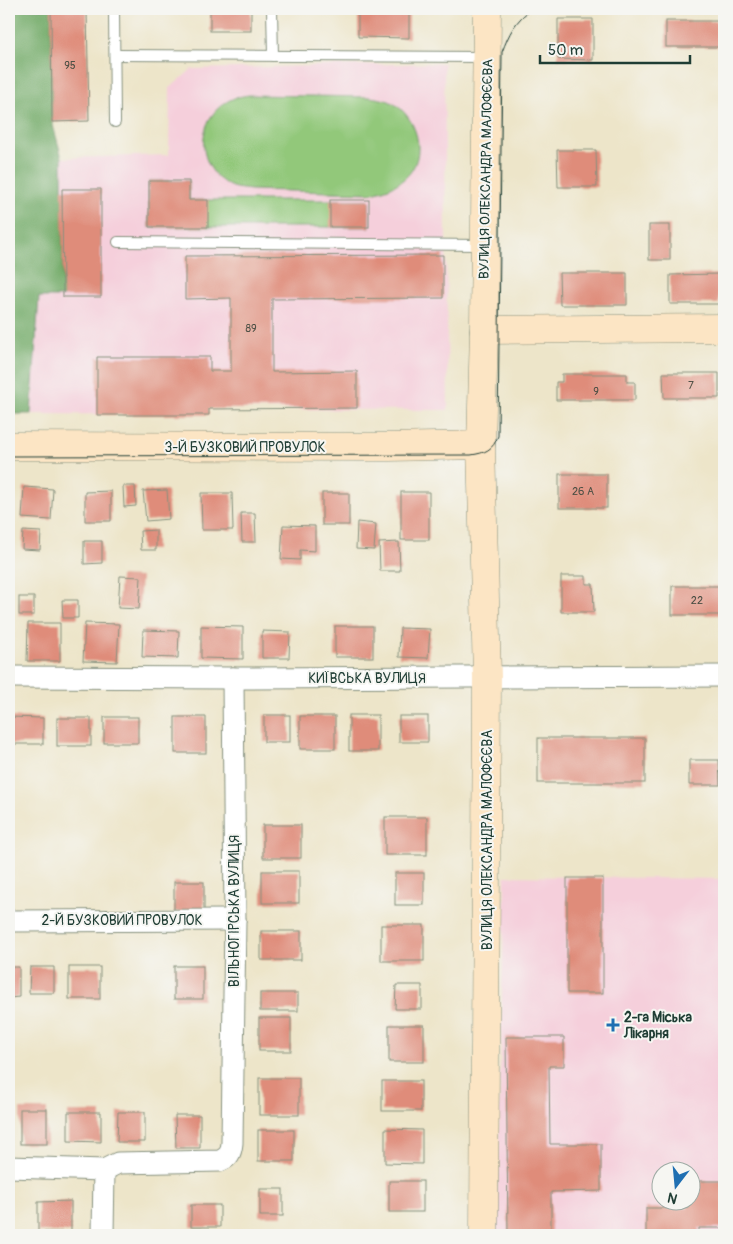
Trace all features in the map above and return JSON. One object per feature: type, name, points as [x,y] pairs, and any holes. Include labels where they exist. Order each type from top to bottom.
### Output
[{"type":"street","name":"ВУЛИЦЯ ОЛЕКСАНДРА МАЛОФЄЄВА","points":[[484,330],[487,9]]},
{"type":"street","points":[[481,445],[484,330],[724,328]]},
{"type":"street","name":"ВУЛИЦЯ ОЛЕКСАНДРА МАЛОФЄЄВА","points":[[481,445],[487,677],[484,1235]]},
{"type":"street","name":"3-Й БУЗКОВИЙ ПРОВУЛОК","points":[[9,446],[389,447],[481,445]]},
{"type":"street","name":"КИЇВСЬКА ВУЛИЦЯ","points":[[9,677],[724,676]]},
{"type":"street","name":"ВІЛЬНОГІРСЬКА ВУЛИЦЯ","points":[[104,1170],[118,1163],[220,1162],[228,1158],[231,1153],[235,920],[233,678]]},
{"type":"street","name":"2-Й БУЗКОВИЙ ПРОВУЛОК","points":[[9,921],[235,920]]},
{"type":"street","points":[[9,1167],[104,1170],[103,1235]]},
{"type":"lane","points":[[114,9],[116,55],[115,122]]},
{"type":"lane","points":[[272,9],[272,56]]},
{"type":"lane","points":[[116,55],[488,57]]},
{"type":"lane","points":[[118,242],[484,245]]},
{"type":"shaded area","points":[[444,63],[448,410],[209,409],[209,415],[31,414],[39,296],[63,296],[62,158],[169,155],[170,88],[192,69]]},
{"type":"shaded area","name":"2-га Міська Лікарня","points":[[505,876],[724,879],[724,1235],[496,1235]]},
{"type":"green space","points":[[9,9],[51,9],[52,122],[62,158],[63,297],[39,297],[31,414],[9,414]]},
{"type":"green space","points":[[249,95],[370,97],[389,101],[399,107],[413,126],[417,137],[417,159],[412,170],[404,179],[389,188],[372,193],[251,190],[232,187],[220,179],[211,169],[206,157],[205,131],[210,119],[218,108],[232,99]]},
{"type":"green space","points":[[149,181],[189,181],[189,200],[369,200],[369,227],[149,227]]},
{"type":"building","points":[[51,9],[87,9],[89,121],[52,122]]},
{"type":"building","points":[[210,9],[251,9],[251,31],[210,31]]},
{"type":"building","points":[[358,9],[409,9],[409,38],[358,37]]},
{"type":"building","points":[[558,19],[593,19],[593,60],[558,59]]},
{"type":"building","points":[[666,21],[724,21],[724,47],[666,47]]},
{"type":"building","points":[[557,150],[596,150],[597,187],[558,187]]},
{"type":"building","points":[[149,181],[189,181],[189,200],[208,200],[208,227],[149,227]]},
{"type":"building","points":[[62,189],[101,189],[101,297],[63,297]]},
{"type":"building","points":[[330,200],[369,200],[369,227],[330,227]]},
{"type":"building","points":[[649,225],[670,225],[670,260],[649,260]]},
{"type":"building","points":[[443,255],[443,298],[272,299],[272,372],[357,371],[357,408],[209,409],[209,415],[97,415],[97,357],[210,357],[210,371],[231,371],[231,298],[185,299],[185,256]]},
{"type":"building","points":[[559,273],[627,273],[627,305],[560,305]]},
{"type":"building","points":[[719,274],[719,304],[670,304],[670,275]]},
{"type":"building","points":[[663,373],[719,373],[719,398],[664,398]]},
{"type":"building","points":[[562,374],[627,374],[627,382],[635,382],[635,400],[556,400],[556,382],[562,382]]},
{"type":"building","points":[[559,474],[607,474],[607,508],[559,508]]},
{"type":"building","points":[[123,486],[135,486],[136,506],[124,507]]},
{"type":"building","points":[[24,487],[53,489],[51,520],[22,518]]},
{"type":"building","points":[[167,490],[169,519],[146,521],[143,491]]},
{"type":"building","points":[[111,491],[111,521],[85,521],[85,492]]},
{"type":"building","points":[[401,492],[429,492],[429,540],[401,540]]},
{"type":"building","points":[[201,493],[232,493],[233,530],[202,530]]},
{"type":"building","points":[[322,493],[349,493],[349,525],[322,525]]},
{"type":"building","points":[[241,513],[255,513],[256,542],[242,542]]},
{"type":"building","points":[[357,522],[376,524],[374,550],[356,549]]},
{"type":"building","points":[[283,525],[315,526],[315,551],[300,550],[300,560],[281,559]]},
{"type":"building","points":[[156,530],[156,550],[141,550],[140,531]]},
{"type":"building","points":[[23,531],[41,532],[40,550],[22,549]]},
{"type":"building","points":[[84,541],[102,541],[102,563],[84,564]]},
{"type":"building","points":[[399,542],[400,571],[380,571],[379,543]]},
{"type":"building","points":[[120,576],[141,577],[139,609],[118,608]]},
{"type":"building","points":[[561,576],[586,576],[586,584],[593,584],[594,612],[561,612]]},
{"type":"building","points":[[672,586],[722,586],[722,615],[672,615]]},
{"type":"building","points":[[19,597],[34,597],[34,615],[19,615]]},
{"type":"building","points":[[62,600],[78,600],[78,618],[63,618]]},
{"type":"building","points":[[28,623],[60,623],[60,661],[27,661]]},
{"type":"building","points":[[85,623],[119,624],[117,662],[83,661]]},
{"type":"building","points":[[201,626],[243,627],[243,659],[201,658]]},
{"type":"building","points":[[335,626],[373,626],[373,657],[335,657]]},
{"type":"building","points":[[400,628],[430,629],[428,658],[399,657]]},
{"type":"building","points":[[143,630],[179,631],[178,658],[142,657]]},
{"type":"building","points":[[262,631],[290,632],[289,658],[262,658]]},
{"type":"building","points":[[264,715],[290,715],[290,742],[264,742]]},
{"type":"building","points":[[349,715],[378,715],[378,751],[349,751]]},
{"type":"building","points":[[300,716],[335,716],[335,749],[300,749]]},
{"type":"building","points":[[399,716],[428,716],[428,742],[399,742]]},
{"type":"building","points":[[9,717],[43,718],[43,744],[9,744]]},
{"type":"building","points":[[104,717],[138,717],[138,743],[104,743]]},
{"type":"building","points":[[175,717],[206,717],[206,753],[175,753]]},
{"type":"building","points":[[57,718],[91,718],[91,746],[57,746]]},
{"type":"building","points":[[538,738],[645,738],[645,783],[538,783]]},
{"type":"building","points":[[689,760],[719,760],[720,785],[689,785]]},
{"type":"building","points":[[385,817],[427,817],[427,855],[385,855]]},
{"type":"building","points":[[263,825],[301,825],[301,858],[263,858]]},
{"type":"building","points":[[262,871],[299,871],[299,903],[262,903]]},
{"type":"building","points":[[395,873],[424,873],[424,905],[395,905]]},
{"type":"building","points":[[567,878],[603,878],[603,993],[567,993]]},
{"type":"building","points":[[174,882],[204,882],[204,912],[174,912]]},
{"type":"building","points":[[381,925],[424,925],[424,961],[381,961]]},
{"type":"building","points":[[261,931],[301,931],[301,960],[261,960]]},
{"type":"building","points":[[174,966],[203,966],[203,999],[174,999]]},
{"type":"building","points":[[9,967],[19,967],[19,997],[9,998]]},
{"type":"building","points":[[30,967],[54,967],[54,993],[29,993]]},
{"type":"building","points":[[69,967],[100,967],[100,999],[69,999]]},
{"type":"building","points":[[396,985],[422,985],[422,1009],[395,1009]]},
{"type":"building","points":[[260,993],[298,993],[298,1011],[260,1011]]},
{"type":"building","points":[[259,1018],[291,1018],[291,1051],[259,1051]]},
{"type":"building","points":[[389,1025],[424,1025],[424,1062],[389,1062]]},
{"type":"building","points":[[506,1037],[564,1037],[564,1066],[549,1066],[550,1144],[601,1144],[601,1191],[551,1192],[551,1235],[508,1235]]},
{"type":"building","points":[[259,1078],[299,1078],[299,1115],[259,1115]]},
{"type":"building","points":[[382,1081],[421,1081],[421,1111],[382,1111]]},
{"type":"building","points":[[20,1109],[47,1109],[47,1144],[20,1144]]},
{"type":"building","points":[[68,1112],[101,1112],[101,1142],[68,1141]]},
{"type":"building","points":[[118,1112],[145,1112],[145,1142],[117,1142]]},
{"type":"building","points":[[175,1115],[200,1115],[200,1148],[176,1148]]},
{"type":"building","points":[[385,1129],[422,1130],[422,1164],[385,1163]]},
{"type":"building","points":[[258,1130],[294,1130],[294,1161],[258,1161]]},
{"type":"building","points":[[389,1181],[423,1181],[423,1212],[389,1212]]},
{"type":"building","points":[[700,1181],[724,1181],[724,1228],[699,1228],[699,1235],[646,1235],[646,1208],[650,1208],[650,1212],[700,1212]]},
{"type":"building","points":[[260,1189],[283,1189],[283,1216],[260,1216]]},
{"type":"building","points":[[71,1201],[71,1232],[38,1232],[38,1202]]},
{"type":"building","points":[[191,1205],[220,1205],[220,1227],[191,1227]]},
{"type":"tram line","points":[[9,456],[471,455],[491,448],[498,436],[502,52],[513,28],[532,9]]},
{"type":"place","name":"2-га Міська Лікарня","points":[[613,1025]]}]
